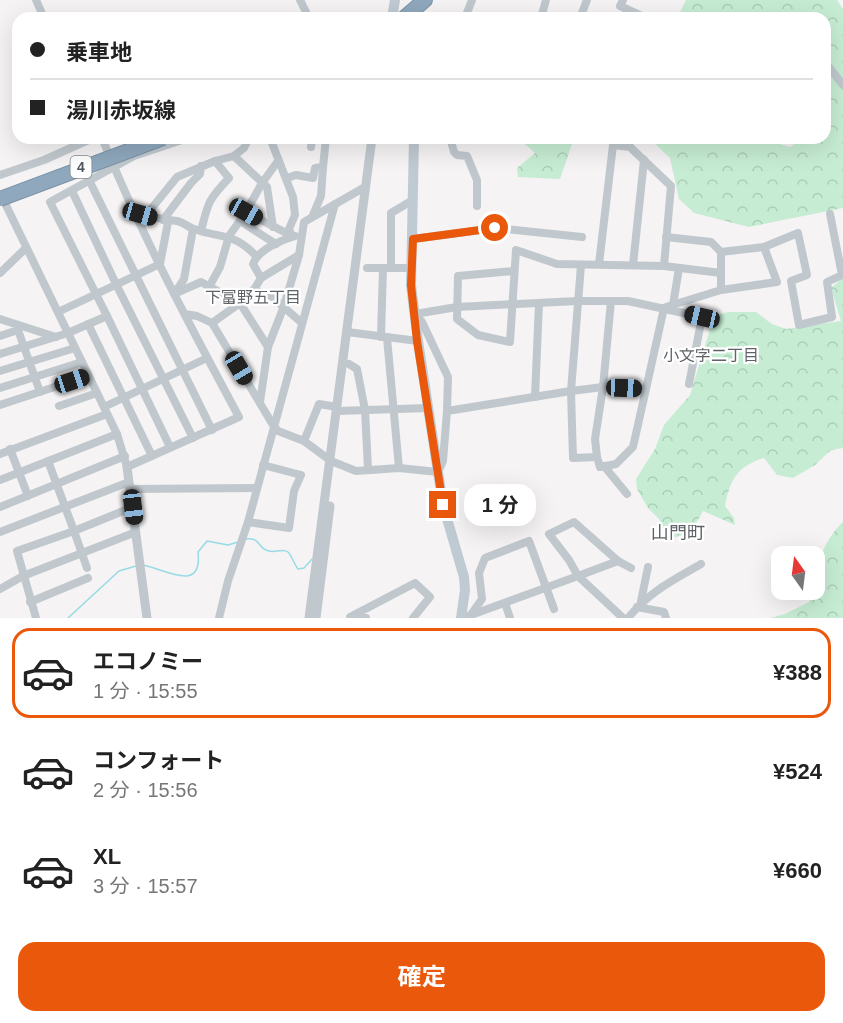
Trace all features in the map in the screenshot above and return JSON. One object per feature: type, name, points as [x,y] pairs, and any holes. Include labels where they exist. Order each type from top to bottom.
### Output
[{"type":"highway","points":[[411,12],[425,0]]},
{"type":"highway","points":[[423,12],[436,0]]},
{"type":"highway","name":"4","points":[[0,192],[124,144]]},
{"type":"highway","name":"4","points":[[2,207],[149,144]]},
{"type":"main road","points":[[414,144],[411,285],[417,341],[443,505],[464,577],[465,617]]},
{"type":"street","points":[[623,0],[620,6],[633,12]]},
{"type":"street","points":[[831,70],[843,85]]},
{"type":"street","points":[[0,175],[44,160],[80,144]]},
{"type":"street","points":[[104,144],[174,294],[239,417],[128,467]]},
{"type":"street","points":[[170,144],[134,156],[50,202],[170,447]]},
{"type":"street","points":[[139,215],[151,209],[177,177],[201,166],[234,156],[246,144]]},
{"type":"street","points":[[272,144],[293,197],[295,215],[289,229],[292,236]]},
{"type":"street","points":[[313,216],[321,196],[325,144]]},
{"type":"street","points":[[339,410],[349,364],[350,333],[371,144]]},
{"type":"street","points":[[316,618],[339,410],[377,144]]},
{"type":"street","points":[[452,144],[457,155],[467,156],[477,180],[477,206]]},
{"type":"street","points":[[599,264],[613,145],[630,147],[671,186],[664,266]]},
{"type":"street","points":[[234,156],[267,187],[273,227]]},
{"type":"street","points":[[633,265],[644,159]]},
{"type":"street","points":[[174,294],[184,279],[197,230],[211,197],[228,178],[215,161]]},
{"type":"street","points":[[209,286],[220,267],[223,251],[230,236],[262,183],[279,161]]},
{"type":"street","points":[[160,264],[165,221],[191,183],[201,174],[201,166]]},
{"type":"street","points":[[287,178],[296,175],[313,178],[315,168],[323,167]]},
{"type":"street","points":[[90,182],[212,430]]},
{"type":"street","points":[[260,402],[268,347],[284,306],[299,255],[304,222],[365,188]]},
{"type":"street","points":[[72,191],[193,438]]},
{"type":"street","points":[[0,192],[2,207],[26,248],[58,312],[106,410],[125,456],[147,618]]},
{"type":"street","points":[[399,468],[384,337],[387,268],[391,213],[413,200]]},
{"type":"street","points":[[219,618],[228,581],[248,522],[335,204]]},
{"type":"street","points":[[246,212],[292,236]]},
{"type":"street","points":[[721,252],[764,247],[798,233],[807,275],[791,281],[799,325],[832,317],[827,282],[842,275],[830,214]]},
{"type":"street","points":[[139,215],[165,221],[179,221],[197,230],[230,236],[247,245],[257,257]]},
{"type":"street","points":[[240,221],[276,244]]},
{"type":"street","points":[[413,239],[495,228],[582,237]]},
{"type":"street","points":[[261,278],[252,264],[257,257],[276,244],[302,233]]},
{"type":"street","points":[[666,237],[711,243],[721,252],[721,290]]},
{"type":"street","points":[[664,308],[721,290],[777,282],[764,247]]},
{"type":"street","points":[[0,273],[26,248]]},
{"type":"street","points":[[514,271],[458,276],[457,319],[478,335],[510,342],[516,250],[557,264],[664,266],[722,273]]},
{"type":"street","points":[[212,323],[240,303],[261,278],[299,255]]},
{"type":"street","points":[[58,312],[160,264]]},
{"type":"street","points":[[581,265],[572,391],[573,458],[597,457]]},
{"type":"street","points":[[367,268],[412,268]]},
{"type":"street","points":[[673,305],[679,268]]},
{"type":"street","points":[[174,294],[201,282],[240,303],[268,347]]},
{"type":"street","points":[[253,290],[271,296],[302,323]]},
{"type":"street","points":[[611,301],[603,387],[595,439],[600,466],[604,466],[627,494]]},
{"type":"street","points":[[415,314],[457,307],[628,301],[702,317],[689,384]]},
{"type":"street","points":[[535,397],[539,303]]},
{"type":"street","points":[[604,466],[616,464],[633,447],[664,308]]},
{"type":"street","points":[[185,314],[198,316],[212,323],[278,431],[304,441],[333,462],[356,471],[399,468],[438,472],[443,461],[448,378],[422,322],[415,314]]},
{"type":"street","points":[[0,354],[68,333],[106,316]]},
{"type":"street","points":[[0,319],[56,337]]},
{"type":"street","points":[[88,324],[152,456]]},
{"type":"street","points":[[0,336],[18,330],[40,392]]},
{"type":"street","points":[[350,333],[417,341]]},
{"type":"street","points":[[0,371],[75,348]]},
{"type":"street","points":[[0,454],[106,410],[124,397],[207,358]]},
{"type":"street","points":[[0,388],[82,362]]},
{"type":"street","points":[[349,364],[357,369],[365,410],[368,469]]},
{"type":"street","points":[[0,405],[88,376]]},
{"type":"street","points":[[447,411],[603,387],[646,388]]},
{"type":"street","points":[[59,406],[97,393]]},
{"type":"street","points":[[304,441],[319,404],[339,410],[428,408]]},
{"type":"street","points":[[0,480],[117,434]]},
{"type":"street","points":[[10,449],[28,496]]},
{"type":"street","points":[[0,507],[125,456]]},
{"type":"street","points":[[48,461],[87,567]]},
{"type":"street","points":[[309,618],[333,462]]},
{"type":"street","points":[[248,522],[289,528],[294,491],[301,475],[263,465]]},
{"type":"street","points":[[0,532],[65,507],[130,486],[257,488]]},
{"type":"street","points":[[36,618],[16,551],[133,507]]},
{"type":"street","points":[[623,618],[578,576],[549,534],[574,522],[618,561],[631,568]]},
{"type":"street","points":[[0,589],[22,576],[136,532]]},
{"type":"street","points":[[465,617],[482,599],[479,573],[484,558],[529,541],[554,609]]},
{"type":"street","points":[[465,617],[618,561]]},
{"type":"street","points":[[628,618],[653,592],[701,564]]},
{"type":"street","points":[[639,605],[648,567]]},
{"type":"street","points":[[30,602],[88,578]]},
{"type":"street","points":[[366,618],[350,617],[415,583],[429,597],[418,617]]},
{"type":"street","points":[[505,603],[510,618]]},
{"type":"street","points":[[639,605],[664,612],[666,618]]},
{"type":"green space","points":[[686,0],[837,0],[843,9],[843,208],[749,227],[694,213],[679,199],[670,158],[655,144],[780,144],[790,147],[794,144],[831,144],[831,12],[680,12]]},
{"type":"green space","points":[[525,144],[572,144],[560,179],[518,177],[517,168],[535,153]]},
{"type":"green space","points":[[843,278],[843,448],[831,450],[815,465],[793,478],[777,475],[764,458],[747,465],[732,481],[725,506],[734,518],[735,525],[703,511],[690,531],[668,539],[659,519],[648,508],[637,489],[636,479],[655,449],[664,425],[690,395],[714,316],[728,312],[756,312],[772,324],[786,329],[841,321],[831,288]]},
{"type":"green space","points":[[843,522],[843,618],[770,618],[785,614],[810,600],[825,600],[825,546]]},
{"type":"waterway","points":[[245,539],[257,541],[265,550],[288,552],[298,569],[304,568],[312,559]]},
{"type":"waterway","points":[[143,565],[171,574],[189,576],[195,572],[198,565],[198,552],[207,541],[228,545],[238,542]]},
{"type":"waterway","points":[[68,618],[119,571],[136,566]]},
{"type":"district","name":"下富野五丁目","points":[[253,297]]},
{"type":"district","name":"小文字二丁目","points":[[711,355]]},
{"type":"district","name":"山門町","points":[[678,533]]},
{"type":"route","points":[[443,505],[417,341],[411,285],[413,239],[495,228]]}]
